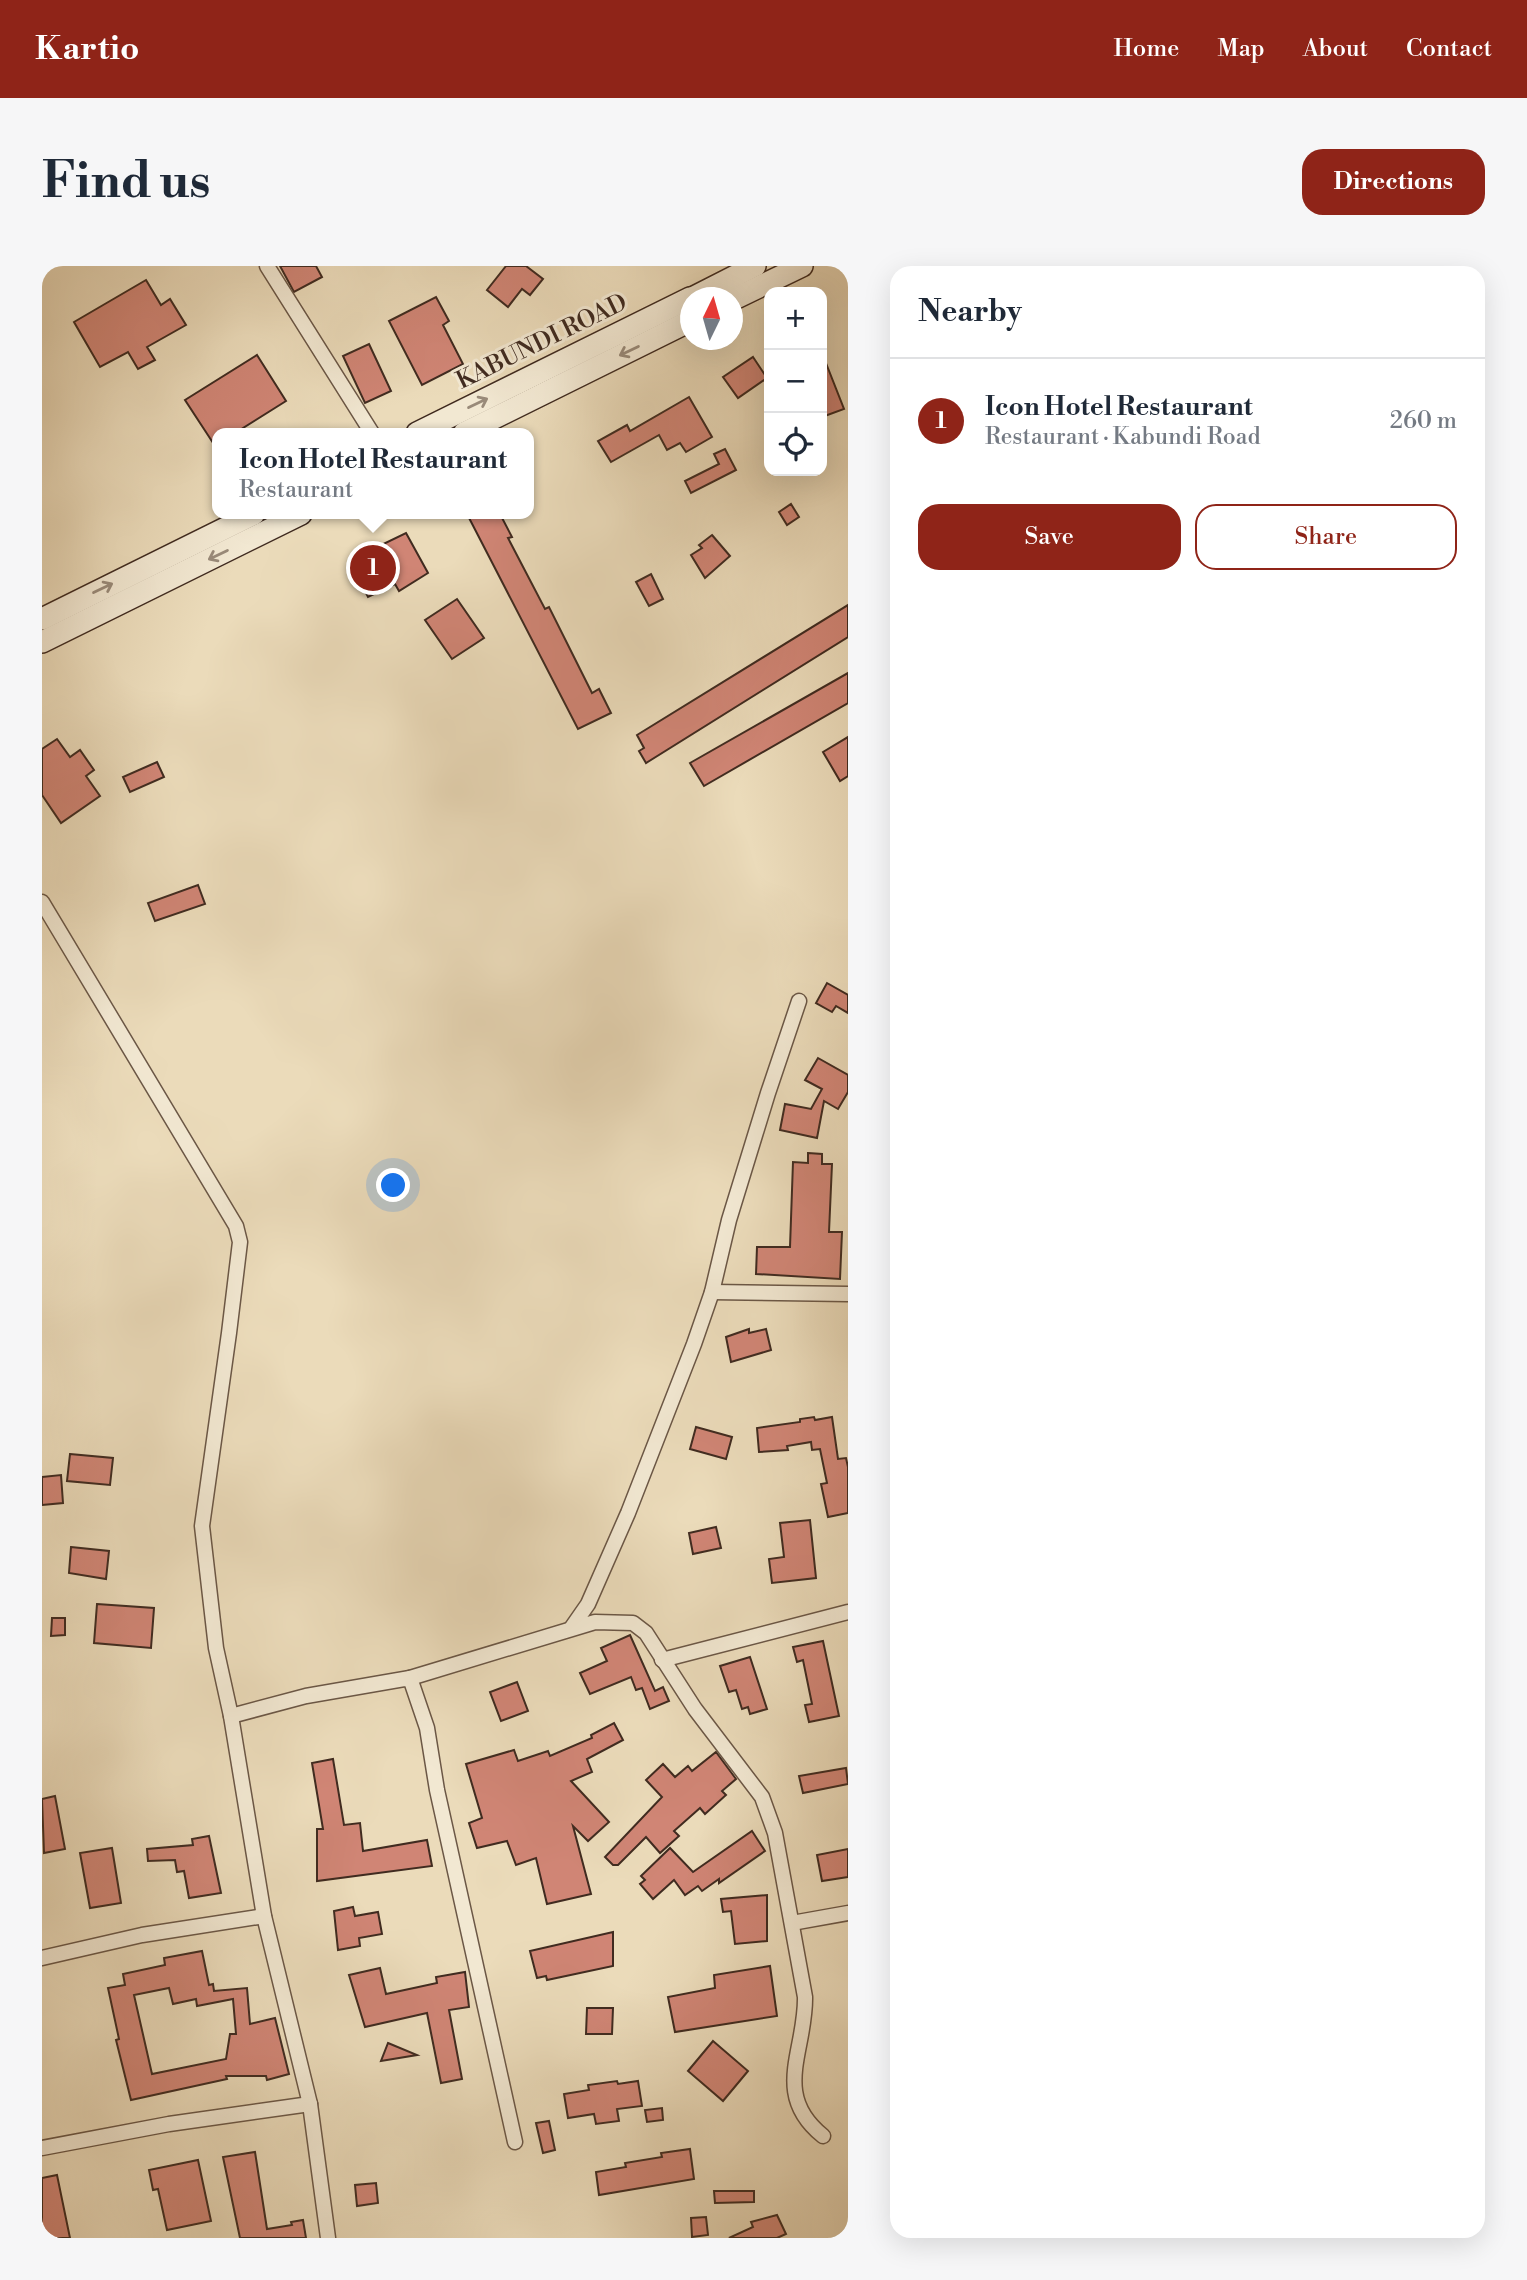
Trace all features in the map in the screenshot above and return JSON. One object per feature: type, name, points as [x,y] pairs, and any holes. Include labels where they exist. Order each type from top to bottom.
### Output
[{"type":"street","points":[[267,266],[369,428]]},
{"type":"street","name":"KABUNDI ROAD","points":[[713,287],[755,266]]},
{"type":"street","points":[[743,295],[802,266]]},
{"type":"street","name":"KABUNDI ROAD","points":[[427,428],[680,303]]},
{"type":"street","name":"KABUNDI ROAD","points":[[474,428],[680,326]]},
{"type":"street","points":[[42,618],[244,519]]},
{"type":"street","points":[[42,642],[291,519]]},
{"type":"street","points":[[42,901],[236,1226],[240,1242],[202,1527],[216,1648],[264,1916],[310,2104],[328,2238]]},
{"type":"street","points":[[572,1627],[588,1604],[667,1417],[712,1292],[729,1220],[799,1001]]},
{"type":"street","points":[[712,1292],[848,1294]]},
{"type":"street","points":[[662,1660],[848,1612]]},
{"type":"street","points":[[230,1716],[306,1696],[410,1678],[500,1652],[572,1627],[611,1620],[633,1623],[646,1633],[662,1660],[762,1797],[775,1833],[806,2016],[793,2066],[794,2090],[801,2114],[823,2136]]},
{"type":"street","points":[[410,1678],[427,1728],[437,1790],[515,2142]]},
{"type":"street","points":[[792,1923],[848,1913]]},
{"type":"street","points":[[42,1958],[142,1935],[264,1916]]},
{"type":"street","points":[[42,2148],[169,2124],[310,2104]]},
{"type":"building","points":[[280,266],[316,266],[322,277],[294,292]]},
{"type":"building","points":[[506,266],[526,266],[543,279],[530,295],[522,289],[508,307],[487,290]]},
{"type":"building","points":[[146,280],[161,305],[170,299],[186,325],[147,347],[155,360],[138,369],[128,352],[100,367],[74,322]]},
{"type":"building","points":[[436,297],[449,321],[443,325],[463,364],[422,385],[389,321]]},
{"type":"building","points":[[369,344],[391,391],[365,403],[343,356]]},
{"type":"building","points":[[257,355],[286,401],[243,428],[212,428],[212,441],[185,400]]},
{"type":"building","points":[[753,357],[764,374],[764,380],[738,398],[723,377]]},
{"type":"building","points":[[827,366],[844,409],[827,415]]},
{"type":"building","points":[[689,397],[712,437],[686,452],[680,443],[667,450],[659,435],[611,462],[598,441],[627,425],[630,431]]},
{"type":"building","points":[[725,449],[736,470],[691,493],[685,481],[719,464],[714,454]]},
{"type":"building","points":[[791,504],[799,517],[787,525],[779,512]]},
{"type":"building","points":[[470,519],[503,519],[512,537],[508,538],[545,609],[549,607],[592,693],[599,689],[611,713],[578,729]]},
{"type":"building","points":[[406,533],[428,573],[399,591],[395,584],[368,597],[361,583],[365,580],[359,568],[378,558],[373,549]]},
{"type":"building","points":[[712,535],[730,556],[705,578],[691,555],[702,548],[699,545]]},
{"type":"building","points":[[651,574],[663,599],[649,606],[636,582]]},
{"type":"building","points":[[457,599],[484,638],[452,659],[425,620]]},
{"type":"building","points":[[848,605],[848,637],[646,763],[639,751],[644,748],[637,735]]},
{"type":"building","points":[[848,673],[848,703],[704,786],[690,763]]},
{"type":"building","points":[[848,737],[848,776],[840,781],[823,752]]},
{"type":"building","points":[[57,739],[70,757],[80,750],[94,770],[86,776],[100,796],[61,823],[42,795],[42,749]]},
{"type":"building","points":[[157,762],[164,777],[130,792],[123,777]]},
{"type":"building","points":[[198,885],[205,904],[155,921],[148,903]]},
{"type":"building","points":[[827,983],[848,995],[848,1013],[836,1006],[832,1012],[816,1003]]},
{"type":"building","points":[[818,1058],[848,1075],[848,1092],[838,1109],[824,1101],[817,1138],[780,1130],[785,1104],[811,1109],[822,1089],[805,1080]]},
{"type":"building","points":[[808,1153],[822,1154],[822,1164],[832,1164],[829,1232],[842,1232],[840,1279],[756,1274],[757,1247],[790,1247],[793,1162],[808,1163]]},
{"type":"building","points":[[749,1329],[749,1333],[766,1329],[771,1350],[731,1362],[726,1337]]},
{"type":"building","points":[[814,1417],[815,1420],[832,1417],[838,1459],[846,1458],[848,1467],[848,1513],[828,1517],[821,1484],[827,1483],[820,1449],[812,1450],[811,1442],[787,1446],[788,1450],[759,1452],[757,1428],[800,1422],[800,1419]]},
{"type":"building","points":[[696,1427],[732,1437],[726,1459],[690,1449]]},
{"type":"building","points":[[70,1454],[113,1458],[110,1485],[67,1481]]},
{"type":"building","points":[[61,1475],[63,1503],[42,1505],[42,1477]]},
{"type":"building","points":[[810,1520],[816,1578],[772,1583],[769,1559],[784,1557],[780,1523]]},
{"type":"building","points":[[716,1527],[721,1548],[693,1554],[689,1533]]},
{"type":"building","points":[[71,1547],[109,1551],[106,1579],[69,1573]]},
{"type":"building","points":[[97,1604],[154,1608],[151,1648],[94,1643]]},
{"type":"building","points":[[52,1618],[65,1618],[65,1635],[51,1636]]},
{"type":"building","points":[[630,1635],[655,1691],[663,1687],[669,1701],[650,1709],[642,1688],[636,1690],[631,1677],[590,1694],[580,1673],[607,1661],[601,1648]]},
{"type":"building","points":[[823,1641],[839,1716],[809,1722],[805,1705],[812,1704],[803,1660],[797,1662],[793,1647]]},
{"type":"building","points":[[750,1657],[767,1709],[750,1714],[748,1707],[742,1709],[736,1690],[729,1692],[720,1666]]},
{"type":"building","points":[[517,1682],[528,1711],[501,1721],[490,1692]]},
{"type":"building","points":[[614,1723],[623,1740],[587,1759],[592,1772],[571,1781],[609,1822],[588,1841],[573,1826],[591,1894],[547,1904],[536,1858],[516,1865],[507,1841],[477,1848],[469,1823],[482,1818],[466,1764],[514,1750],[518,1761],[548,1751],[550,1756],[592,1738],[591,1735]]},
{"type":"building","points":[[716,1752],[736,1779],[722,1791],[726,1795],[705,1814],[700,1808],[674,1831],[679,1836],[660,1853],[646,1837],[618,1865],[613,1865],[605,1857],[662,1797],[646,1780],[663,1764],[675,1777],[688,1766],[692,1771]]},
{"type":"building","points":[[333,1759],[344,1825],[360,1823],[363,1851],[427,1840],[432,1866],[317,1881],[317,1829],[323,1829],[312,1763]]},
{"type":"building","points":[[846,1768],[848,1784],[803,1793],[799,1776]]},
{"type":"building","points":[[55,1796],[65,1849],[44,1853],[42,1799]]},
{"type":"building","points":[[752,1831],[765,1851],[719,1883],[719,1879],[702,1891],[698,1886],[685,1895],[674,1880],[653,1899],[640,1884],[645,1880],[641,1876],[670,1848],[693,1872]]},
{"type":"building","points":[[209,1836],[221,1893],[189,1898],[184,1871],[177,1872],[175,1860],[148,1861],[147,1849],[193,1845],[192,1839]]},
{"type":"building","points":[[112,1848],[121,1903],[90,1908],[80,1853]]},
{"type":"building","points":[[848,1849],[848,1877],[822,1881],[817,1855]]},
{"type":"building","points":[[767,1895],[767,1941],[735,1944],[731,1911],[723,1912],[721,1899]]},
{"type":"building","points":[[353,1907],[355,1916],[378,1912],[382,1934],[359,1938],[360,1946],[338,1950],[334,1911]]},
{"type":"building","points":[[613,1932],[613,1966],[547,1980],[546,1976],[537,1978],[530,1951]]},
{"type":"building","points":[[202,1951],[209,1985],[213,1984],[214,1991],[247,1988],[250,2024],[275,2018],[289,2074],[267,2080],[266,2076],[226,2076],[227,2079],[131,2100],[116,2040],[119,2039],[108,1988],[125,1985],[123,1974],[165,1965],[164,1958]],"holes":[[[169,1988],[173,2004],[196,1999],[197,2006],[233,1999],[236,2034],[230,2034],[226,2059],[152,2074],[134,1995]]]},
{"type":"building","points":[[770,1966],[777,2016],[675,2032],[668,1997],[715,1988],[714,1975]]},
{"type":"building","points":[[380,1968],[386,1994],[437,1983],[436,1977],[465,1972],[469,2007],[449,2010],[462,2079],[441,2083],[427,2013],[365,2027],[349,1975]]},
{"type":"building","points":[[587,2008],[613,2008],[612,2034],[586,2034]]},
{"type":"building","points":[[713,2041],[748,2071],[723,2101],[688,2071]]},
{"type":"building","points":[[388,2043],[417,2055],[381,2061]]},
{"type":"building","points":[[617,2081],[618,2084],[638,2081],[642,2106],[617,2109],[619,2121],[596,2124],[594,2114],[568,2118],[564,2094],[589,2090],[588,2085]]},
{"type":"building","points":[[662,2108],[663,2120],[647,2122],[645,2110]]},
{"type":"building","points":[[549,2121],[555,2150],[543,2153],[536,2123]]},
{"type":"building","points":[[690,2149],[694,2179],[599,2195],[596,2172],[626,2167],[625,2163],[662,2157],[661,2153]]},
{"type":"building","points":[[255,2152],[267,2229],[292,2225],[291,2222],[303,2220],[306,2238],[240,2238],[223,2157]]},
{"type":"building","points":[[198,2160],[211,2221],[167,2230],[158,2189],[153,2190],[149,2170]]},
{"type":"building","points":[[57,2175],[70,2238],[42,2238],[42,2178]]},
{"type":"building","points":[[376,2183],[378,2203],[357,2206],[355,2185]]},
{"type":"building","points":[[714,2191],[754,2191],[754,2202],[715,2203]]},
{"type":"building","points":[[777,2215],[786,2234],[777,2238],[729,2238],[753,2227],[751,2222]]},
{"type":"building","points":[[706,2217],[708,2235],[692,2237],[691,2218]]},
{"type":"place","name":"Icon Hotel Restaurant","points":[[373,568]]}]
